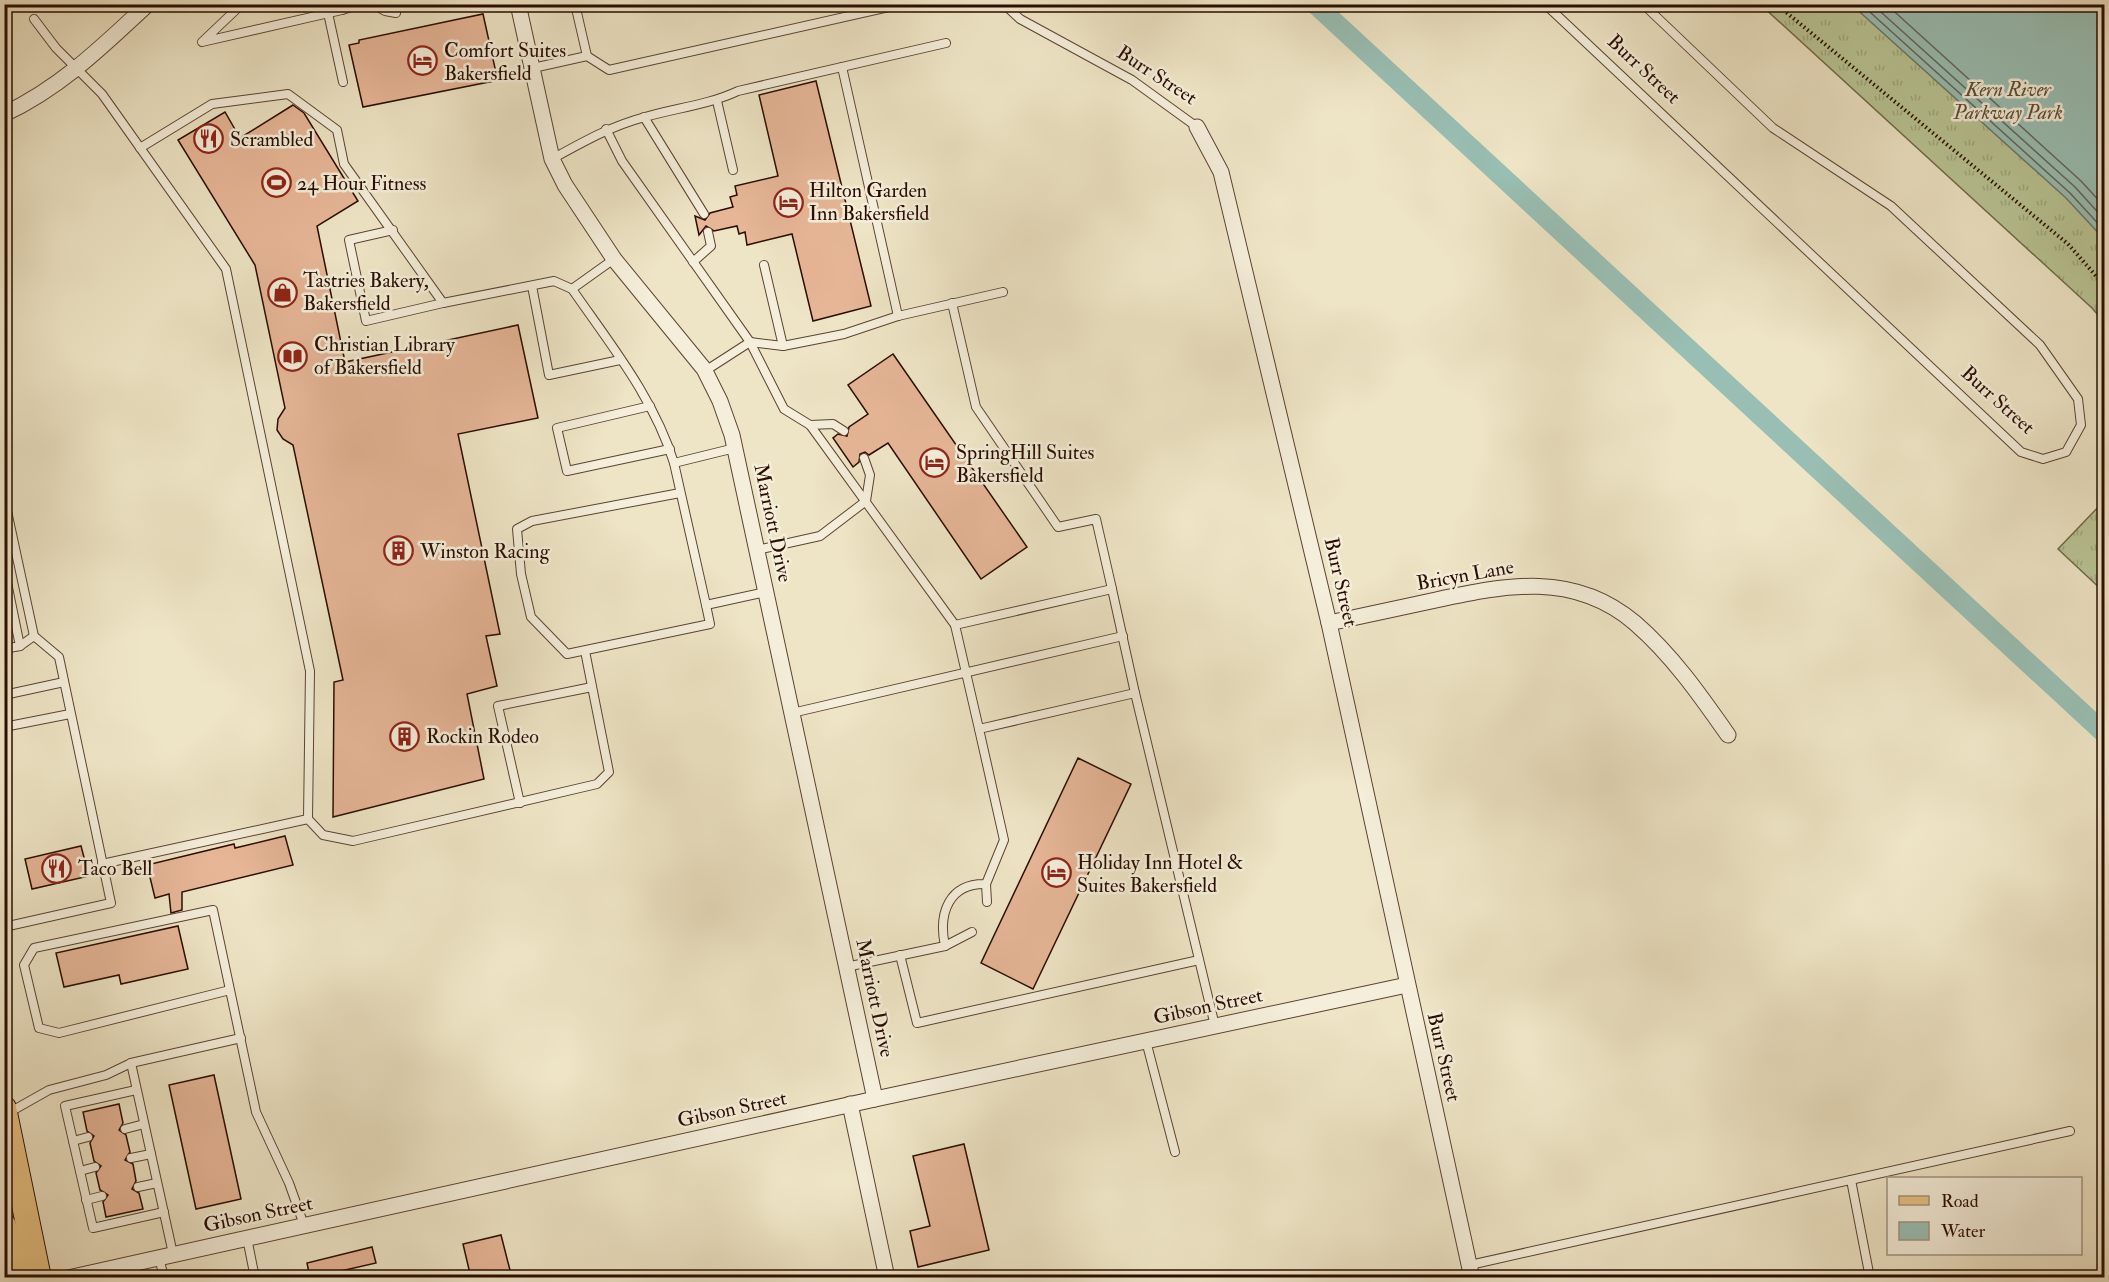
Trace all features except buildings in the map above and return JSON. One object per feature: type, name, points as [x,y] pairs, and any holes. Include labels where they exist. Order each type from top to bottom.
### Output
[{"type":"main road","points":[[5,1111],[39,1278]]},
{"type":"main road","points":[[4,1226],[15,1265],[28,1278]]},
{"type":"street","points":[[4,114],[52,87],[78,68],[148,4]]},
{"type":"street","name":"Marriott Drive","points":[[518,4],[552,159],[565,185],[614,259],[705,371],[720,401],[735,448],[875,1099]]},
{"type":"street","name":"Burr Street","points":[[1197,126],[1221,172],[1329,623],[1471,1271]]},
{"type":"street","name":"Bricyn Lane","points":[[1329,623],[1501,586],[1532,585],[1563,589],[1611,607],[1634,622],[1684,672],[1728,735]]},
{"type":"street","name":"Gibson Street","points":[[68,1278],[850,1104],[1407,985]]},
{"type":"street","points":[[850,1104],[887,1278]]},
{"type":"lane","points":[[242,4],[202,42],[360,4]]},
{"type":"lane","points":[[373,4],[385,11],[396,13]]},
{"type":"lane","points":[[575,4],[587,56],[609,70],[902,4]]},
{"type":"lane","name":"Burr Street","points":[[1004,4],[1020,19],[1132,80],[1197,126]]},
{"type":"lane","name":"Burr Street","points":[[1545,4],[2021,452],[2043,459],[2066,452],[2081,425],[2078,399],[2040,345],[1891,206],[1773,128],[1642,4]]},
{"type":"lane","points":[[328,13],[343,82]]},
{"type":"lane","points":[[34,19],[56,48],[102,94],[226,270],[310,671],[308,819],[323,835],[353,841],[597,784],[609,772],[585,651]]},
{"type":"lane","points":[[552,159],[606,129],[644,117],[717,101],[738,91],[946,43]]},
{"type":"lane","points":[[533,68],[587,56]]},
{"type":"lane","points":[[842,67],[898,316]]},
{"type":"lane","points":[[140,148],[212,104],[288,94],[337,130],[344,164],[443,303]]},
{"type":"lane","points":[[717,101],[732,170]]},
{"type":"lane","points":[[644,117],[704,214]]},
{"type":"lane","points":[[606,129],[622,161],[750,342],[784,409],[810,425],[955,625],[1004,840],[986,884],[987,902]]},
{"type":"lane","points":[[393,230],[349,240],[366,321],[554,281],[572,289],[621,360],[664,431],[674,463],[710,624],[567,654],[531,617],[516,529],[532,521],[680,493]]},
{"type":"lane","points":[[693,262],[711,246],[708,232]]},
{"type":"lane","points":[[572,289],[614,259]]},
{"type":"lane","points":[[764,265],[783,346]]},
{"type":"lane","points":[[532,286],[549,375],[621,360]]},
{"type":"lane","points":[[705,371],[750,342],[783,346],[844,334],[898,316],[1003,292]]},
{"type":"lane","points":[[952,303],[976,407],[1058,527],[1096,519],[1215,1026]]},
{"type":"lane","points":[[650,406],[557,428],[567,471],[670,449]]},
{"type":"lane","points":[[810,425],[833,424],[844,431]]},
{"type":"lane","points":[[674,463],[735,448]]},
{"type":"lane","points":[[757,550],[820,537],[866,501],[870,475],[864,459]]},
{"type":"lane","points":[[4,497],[8,528],[34,636],[59,657],[111,903],[4,927]]},
{"type":"lane","points":[[4,568],[9,616],[20,646]]},
{"type":"lane","points":[[955,625],[1112,589]]},
{"type":"lane","points":[[706,604],[766,592]]},
{"type":"lane","points":[[4,649],[20,646],[34,636]]},
{"type":"lane","points":[[792,713],[1123,636]]},
{"type":"lane","points":[[4,695],[64,682]]},
{"type":"lane","points":[[520,803],[498,706],[592,687]]},
{"type":"lane","points":[[979,729],[1135,693]]},
{"type":"lane","points":[[4,727],[70,714]]},
{"type":"lane","points":[[102,864],[308,819]]},
{"type":"lane","points":[[945,946],[940,926],[952,896],[970,884],[986,884]]},
{"type":"lane","points":[[230,990],[59,1033],[39,1029],[24,965],[34,948],[213,910],[256,1112],[289,1183],[304,1225]]},
{"type":"lane","points":[[846,968],[945,946],[972,932]]},
{"type":"lane","points":[[900,956],[917,1023],[1199,960]]},
{"type":"lane","points":[[5,1111],[49,1090],[106,1075],[131,1063],[241,1038]]},
{"type":"lane","points":[[1146,1041],[1175,1152]]},
{"type":"lane","points":[[131,1063],[164,1212],[166,1256],[164,1278]]},
{"type":"lane","points":[[136,1090],[65,1106],[86,1200],[93,1228],[164,1212]]},
{"type":"lane","points":[[124,1129],[144,1124]]},
{"type":"lane","points":[[1471,1271],[1851,1180],[2070,1131]]},
{"type":"lane","points":[[73,1141],[88,1137]]},
{"type":"lane","points":[[131,1158],[151,1154]]},
{"type":"lane","points":[[80,1171],[95,1167]]},
{"type":"lane","points":[[1851,1180],[1870,1278]]},
{"type":"lane","points":[[138,1187],[157,1183]]},
{"type":"lane","points":[[86,1200],[102,1196]]},
{"type":"lane","points":[[247,1238],[255,1278]]},
{"type":"path","points":[[1776,4],[2068,244],[2104,285]]},
{"type":"green space","name":"Kern River Parkway Park","points":[[1761,5],[2104,5],[2104,322],[2092,308]]},
{"type":"green space","points":[[2104,501],[2104,592],[2058,549]]},
{"type":"water","points":[[1852,5],[2104,5],[2104,239],[2066,198]]},
{"type":"waterway","points":[[1315,4],[2104,733]]},
{"type":"place","name":"Comfort Suites Bakersfield","points":[[423,61]]},
{"type":"place","name":"Scrambled","points":[[209,139]]},
{"type":"place","name":"24 Hour Fitness","points":[[276,183]]},
{"type":"place","name":"Hilton Garden Inn Bakersfield","points":[[788,202]]},
{"type":"place","name":"Tastries Bakery, Bakersfield","points":[[282,292]]},
{"type":"place","name":"Christian Library of Bakersfield","points":[[293,356]]},
{"type":"place","name":"SpringHill Suites Bakersfield","points":[[935,463]]},
{"type":"place","name":"Winston Racing","points":[[399,551]]},
{"type":"place","name":"Rockin Rodeo","points":[[405,736]]},
{"type":"place","name":"Taco Bell","points":[[57,868]]},
{"type":"place","name":"Holiday Inn Hotel & Suites Bakersfield","points":[[1056,873]]}]
